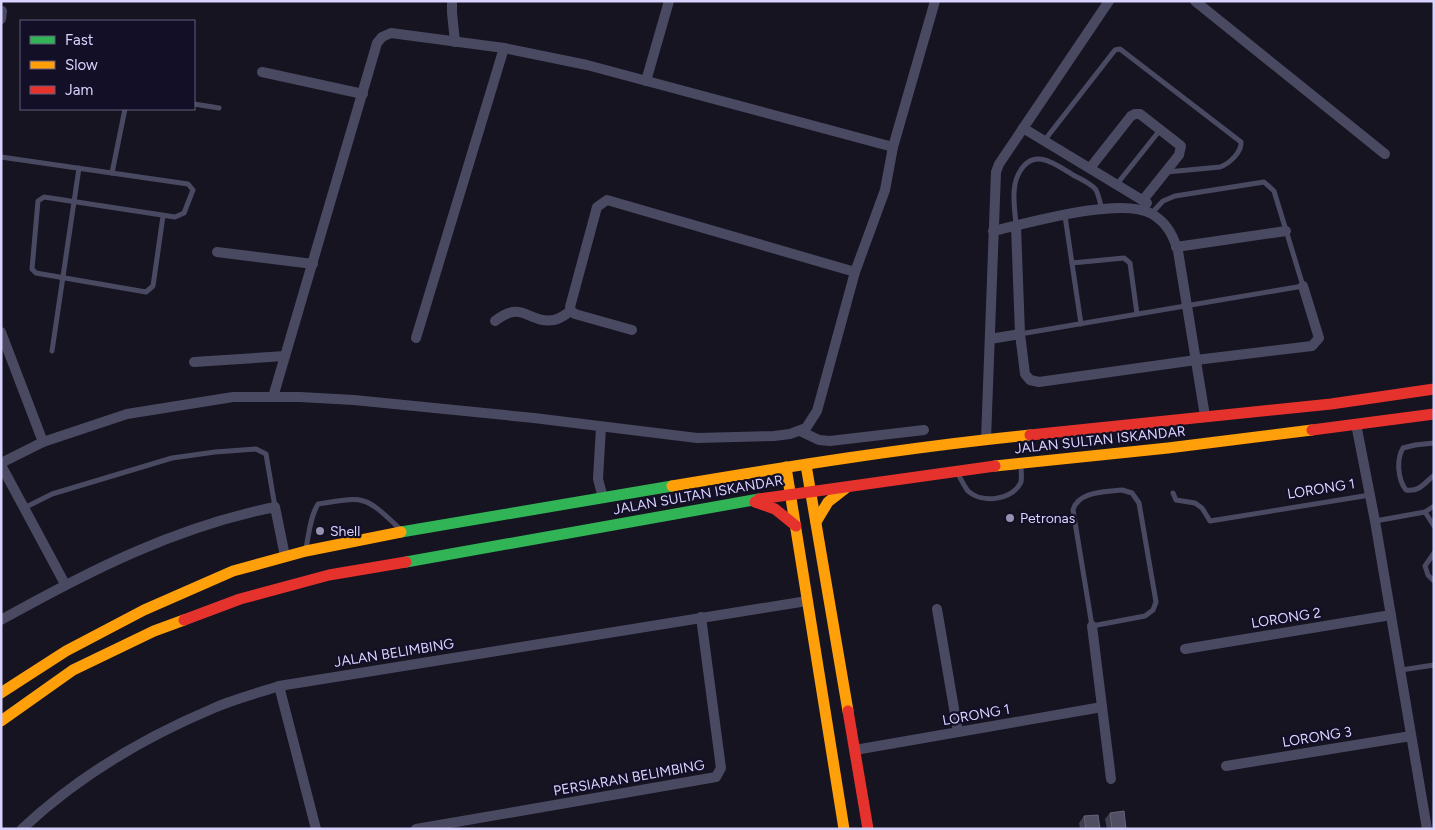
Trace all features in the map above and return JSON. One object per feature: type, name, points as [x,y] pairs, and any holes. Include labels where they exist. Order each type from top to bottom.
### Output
[{"type":"main road","name":"JALAN SULTAN ISKANDAR","points":[[1,693],[66,651],[144,610],[233,571],[306,551],[404,532],[786,467],[986,439],[1331,404],[1434,389]]},
{"type":"main road","name":"JALAN SULTAN ISKANDAR","points":[[1,721],[72,670],[154,631],[240,598],[328,575],[810,491],[956,471],[1168,448],[1434,414]]},
{"type":"main road","points":[[806,465],[868,829]]},
{"type":"main road","points":[[786,467],[844,829]]},
{"type":"main road","points":[[816,522],[830,500],[852,485]]},
{"type":"main road","points":[[751,501],[764,503],[775,508],[796,526]]},
{"type":"street","points":[[452,1],[455,42]]},
{"type":"street","points":[[646,81],[669,1]]},
{"type":"street","points":[[65,584],[1,464],[43,442],[127,414],[233,397],[273,397],[354,400],[534,418],[697,438],[774,436],[806,428],[817,411],[855,272],[885,190],[893,148],[935,1]]},
{"type":"street","points":[[986,439],[994,231],[994,181],[996,172],[999,164],[1109,1]]},
{"type":"street","points":[[1194,1],[1385,154]]},
{"type":"street","points":[[273,397],[378,43],[382,37],[391,33],[504,48],[587,65],[893,148]]},
{"type":"street","points":[[416,338],[504,48]]},
{"type":"street","points":[[262,72],[363,94]]},
{"type":"street","points":[[1090,168],[1131,116],[1140,114],[1181,146],[1178,155],[1143,200]]},
{"type":"street","points":[[1023,128],[1143,200],[1150,206],[1151,214]]},
{"type":"street","points":[[571,311],[570,307],[597,207],[607,200],[855,272]]},
{"type":"street","points":[[994,231],[1102,209],[1137,209],[1151,214],[1165,225],[1171,232],[1176,247],[1205,416]]},
{"type":"street","points":[[1016,226],[1020,334],[1025,374],[1030,380],[1039,382],[1312,346],[1319,338],[1303,286]]},
{"type":"street","points":[[1176,247],[1286,231]]},
{"type":"street","points":[[218,252],[312,264]]},
{"type":"street","points":[[495,322],[509,312],[516,311],[545,320],[554,320],[571,311]]},
{"type":"street","points":[[571,311],[575,314],[632,330]]},
{"type":"street","points":[[1,332],[43,442]]},
{"type":"street","points":[[990,340],[1020,334]]},
{"type":"street","points":[[194,362],[286,356]]},
{"type":"street","points":[[1356,424],[1392,615],[1427,829]]},
{"type":"street","points":[[601,427],[598,479],[602,498]]},
{"type":"street","points":[[800,431],[812,438],[830,441],[924,430]]},
{"type":"street","points":[[1,620],[65,584],[177,533],[256,511],[275,507],[285,556]]},
{"type":"street","name":"JALAN BELIMBING","points":[[22,829],[94,771],[163,732],[215,707],[279,686],[807,601]]},
{"type":"street","points":[[937,609],[958,732]]},
{"type":"street","name":"LORONG 2","points":[[1185,648],[1392,615]]},
{"type":"street","name":"PERSIARAN BELIMBING","points":[[416,829],[716,777],[721,768],[701,617]]},
{"type":"street","points":[[1092,626],[1110,779]]},
{"type":"street","points":[[279,686],[316,829]]},
{"type":"street","name":"LORONG 1","points":[[855,750],[1102,707]]},
{"type":"street","name":"LORONG 3","points":[[1226,766],[1412,736]]},
{"type":"lane","points":[[1044,141],[1114,50],[1120,48],[1242,145],[1225,165],[1220,167],[1165,172]]},
{"type":"lane","points":[[195,104],[219,108]]},
{"type":"lane","points":[[112,173],[125,110]]},
{"type":"lane","points":[[1117,184],[1160,130]]},
{"type":"lane","points":[[1,157],[190,186],[193,190],[184,213],[175,217],[44,196],[38,201],[32,269],[36,272],[146,292],[153,286],[163,216]]},
{"type":"lane","points":[[1016,226],[1015,186],[1022,168],[1030,161],[1048,160],[1092,187],[1098,195],[1102,209]]},
{"type":"lane","points":[[52,351],[79,168]]},
{"type":"lane","points":[[1020,334],[1303,286],[1274,191],[1264,182],[1175,196],[1163,201],[1151,214]]},
{"type":"lane","points":[[1066,216],[1081,324]]},
{"type":"lane","points":[[1072,263],[1124,258],[1128,260],[1130,263],[1136,314]]},
{"type":"lane","points":[[1434,443],[1404,448],[1400,454],[1399,466],[1401,484],[1406,490],[1414,491],[1422,487],[1434,475]]},
{"type":"lane","points":[[24,508],[52,494],[172,458],[214,452],[256,450],[266,454],[275,507]]},
{"type":"lane","points":[[956,471],[968,490],[977,496],[995,498],[1008,495],[1021,481],[1021,463]]},
{"type":"lane","points":[[1122,490],[1132,493],[1139,504],[1156,602],[1153,610],[1145,616],[1092,626],[1073,510],[1078,501],[1086,496],[1122,490]]},
{"type":"lane","name":"LORONG 1","points":[[1172,493],[1176,500],[1199,505],[1210,521],[1370,495]]},
{"type":"lane","points":[[306,551],[312,519],[318,504],[359,499],[367,501],[404,532]]},
{"type":"lane","points":[[1375,521],[1425,512],[1434,506]]},
{"type":"lane","points":[[1425,512],[1434,526]]},
{"type":"lane","points":[[1434,554],[1425,566],[1428,575],[1434,582]]},
{"type":"lane","points":[[1401,670],[1434,665]]},
{"type":"building","points":[[1124,811],[1126,829],[1112,829],[1110,813]]},
{"type":"building","points":[[1098,815],[1100,829],[1086,829],[1084,816]]},
{"type":"traffic: fast","points":[[401,532],[672,486]]},
{"type":"traffic: fast","points":[[406,562],[759,499]]},
{"type":"traffic: slow","points":[[995,466],[1168,448],[1312,430]]},
{"type":"traffic: slow","points":[[672,486],[940,445],[1030,435]]},
{"type":"traffic: slow","points":[[806,465],[848,711]]},
{"type":"traffic: slow","points":[[786,467],[844,829]]},
{"type":"traffic: slow","points":[[816,522],[828,502],[846,488]]},
{"type":"traffic: slow","points":[[1,693],[66,651],[144,610],[233,571],[306,551],[401,532]]},
{"type":"traffic: slow","points":[[1,721],[73,670],[154,631],[184,620]]},
{"type":"traffic: jam","points":[[1030,435],[1331,404],[1434,389]]},
{"type":"traffic: jam","points":[[1312,430],[1434,414]]},
{"type":"traffic: jam","points":[[759,499],[995,466]]},
{"type":"traffic: jam","points":[[755,502],[775,509],[796,526]]},
{"type":"traffic: jam","points":[[184,620],[240,599],[329,575],[406,562]]},
{"type":"traffic: jam","points":[[848,711],[868,829]]},
{"type":"place","name":"Petronas","points":[[1010,518]]},
{"type":"place","name":"Shell","points":[[320,531]]}]
